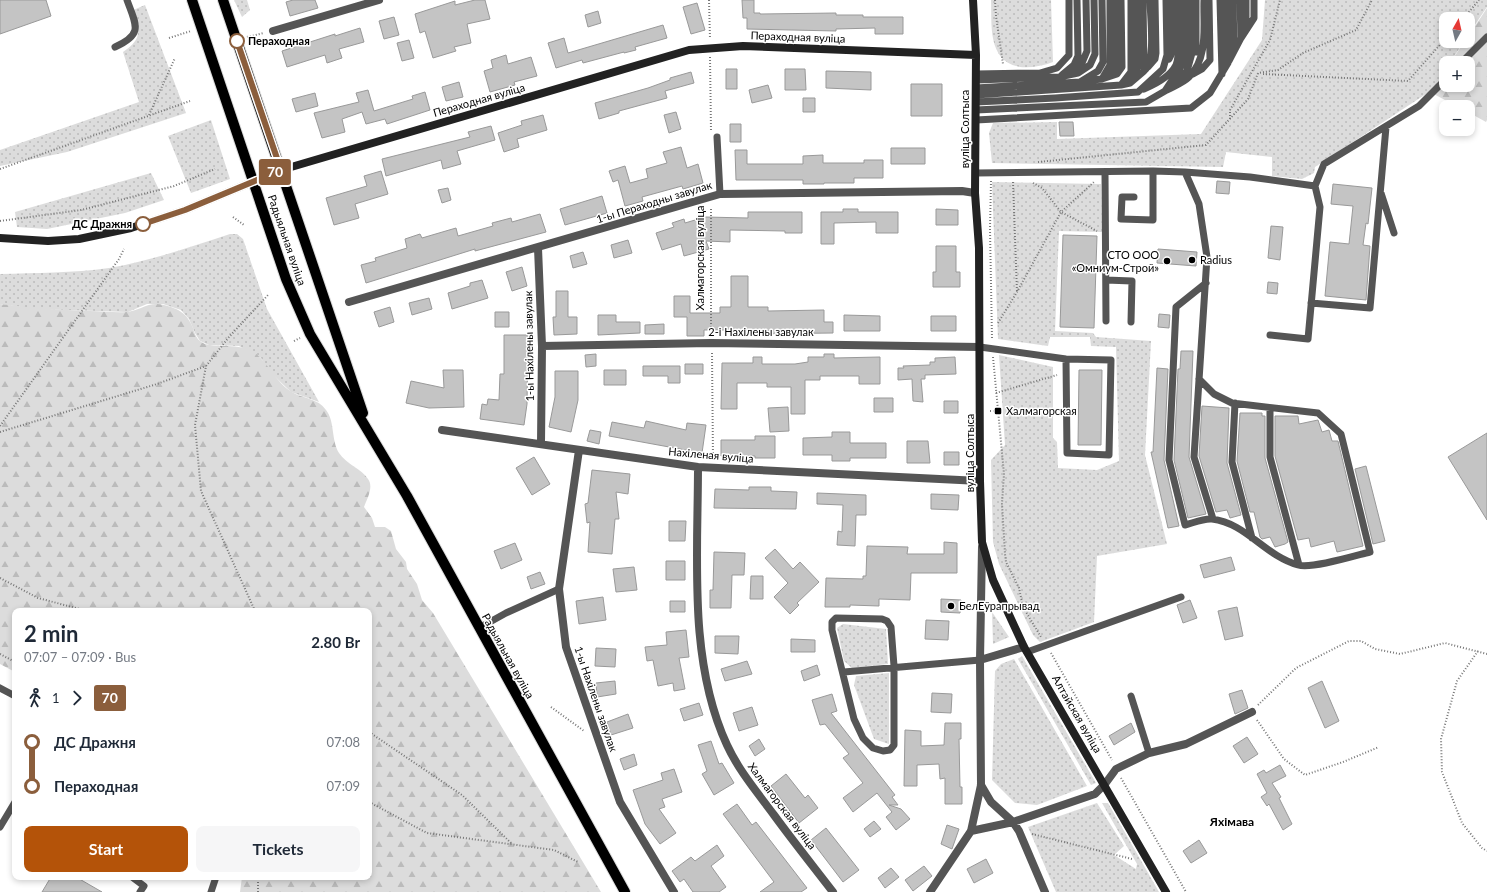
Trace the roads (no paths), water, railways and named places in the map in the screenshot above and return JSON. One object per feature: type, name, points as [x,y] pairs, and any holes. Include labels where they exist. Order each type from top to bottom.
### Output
[{"type":"main road","name":"Радыяльная вуліца","points":[[192,0],[286,279],[310,334],[370,432],[625,892]]},
{"type":"main road","name":"Радыяльная вуліца","points":[[223,0],[316,278],[370,432]]},
{"type":"street","points":[[273,31],[379,0]]},
{"type":"street","name":"вуліца Солтыса","points":[[930,892],[971,831],[981,785],[980,660],[982,542],[980,481],[980,248],[976,193],[976,55],[973,0]]},
{"type":"street","name":"Пераходная вуліца","points":[[0,238],[48,241],[79,239],[160,219],[253,180],[281,170],[689,50],[743,46],[976,55]]},
{"type":"street","name":"1-ы Пераходны завулак","points":[[349,302],[716,195],[962,191],[976,193]]},
{"type":"street","name":"1-ы Нахілены завулак","points":[[538,248],[542,346],[541,443]]},
{"type":"street","name":"2-і Нахілены завулак","points":[[542,346],[711,343],[980,347]]},
{"type":"street","name":"Нахіленая вуліца","points":[[442,430],[541,443],[698,467],[980,481]]},
{"type":"street","name":"1-ы Нахілены завулак","points":[[579,450],[559,589],[566,647],[620,802],[674,892]]},
{"type":"street","name":"Халмагорская вуліца","points":[[698,467],[698,602],[704,671],[713,711],[727,745],[744,775],[833,892]]},
{"type":"street","name":"Алтайская вуліца","points":[[982,542],[994,580],[1026,649],[1166,892]]},
{"type":"street","points":[[980,660],[1026,649]]},
{"type":"street","points":[[971,831],[1013,822],[1096,794],[1116,769],[1149,753],[1186,744],[1252,712]]},
{"type":"street","points":[[981,785],[991,802],[1013,822],[1019,831],[1046,892]]},
{"type":"lane","points":[[115,47],[132,38],[135,32],[135,24],[127,0]]},
{"type":"lane","points":[[976,88],[1005,74],[1040,72],[1054,69],[1069,54],[1069,0]]},
{"type":"lane","points":[[1059,77],[1074,65],[1078,56],[1077,0]]},
{"type":"lane","points":[[1073,74],[1082,63],[1086,51],[1086,0]]},
{"type":"lane","points":[[976,88],[1078,73],[1090,64],[1095,54],[1094,0]]},
{"type":"lane","points":[[1080,82],[1098,71],[1103,62],[1102,0]]},
{"type":"lane","points":[[1106,78],[1110,65],[1110,0]]},
{"type":"lane","points":[[1106,78],[1116,67],[1115,0]]},
{"type":"lane","points":[[976,88],[1080,82],[1106,78],[1117,74],[1122,67],[1121,0]]},
{"type":"lane","points":[[1122,85],[1131,72],[1131,0]]},
{"type":"lane","points":[[1130,83],[1138,66],[1136,0]]},
{"type":"lane","points":[[1143,0],[1146,69]]},
{"type":"lane","points":[[1146,69],[1151,53],[1150,0]]},
{"type":"lane","points":[[976,88],[1122,85],[1130,83],[1155,59],[1155,0]]},
{"type":"lane","points":[[1163,69],[1167,55],[1166,0]]},
{"type":"lane","points":[[1138,92],[1163,69],[1171,55],[1172,0]]},
{"type":"lane","points":[[976,88],[1056,98],[1138,92],[1156,84],[1169,74],[1176,65],[1177,0]]},
{"type":"lane","points":[[1165,91],[1182,65],[1185,52],[1184,0]]},
{"type":"lane","points":[[1187,75],[1192,53],[1191,0]]},
{"type":"lane","points":[[1187,75],[1196,58],[1196,0]]},
{"type":"lane","points":[[976,110],[1146,102],[1165,91],[1198,66],[1203,48],[1204,0]]},
{"type":"lane","points":[[1187,75],[1202,69],[1210,60],[1209,0]]},
{"type":"lane","points":[[1220,0],[1222,75]]},
{"type":"lane","points":[[1226,0],[1228,63]]},
{"type":"lane","points":[[1233,0],[1234,49]]},
{"type":"lane","points":[[1240,0],[1241,38]]},
{"type":"lane","points":[[1246,0],[1246,30]]},
{"type":"lane","points":[[976,120],[1191,108],[1210,93],[1222,75],[1234,49],[1254,18],[1254,0]]},
{"type":"lane","points":[[1468,56],[1487,37]]},
{"type":"lane","points":[[1270,335],[1308,340],[1320,207],[1315,186],[1324,164],[1419,106],[1439,86]]},
{"type":"lane","points":[[1311,303],[1370,308],[1386,126]]},
{"type":"lane","points":[[714,136],[716,195]]},
{"type":"lane","points":[[1134,197],[1122,197],[1121,219],[1154,220],[1153,171]]},
{"type":"lane","points":[[1105,172],[1106,321]]},
{"type":"lane","points":[[976,173],[1185,172],[1250,177],[1315,186]]},
{"type":"lane","points":[[1185,172],[1199,204],[1207,257],[1194,457],[1213,519]]},
{"type":"lane","points":[[1380,190],[1394,233]]},
{"type":"lane","points":[[1106,280],[1132,281],[1131,322]]},
{"type":"lane","points":[[1199,379],[1214,394],[1235,403],[1318,413],[1341,434],[1370,552],[1325,563],[1299,565],[1270,552],[1237,526],[1213,519],[1185,525],[1169,460],[1176,307],[1206,282]]},
{"type":"lane","points":[[980,347],[1066,359],[1112,360],[1109,455],[1067,453],[1066,359]]},
{"type":"lane","points":[[1235,403],[1232,462],[1252,538]]},
{"type":"lane","points":[[1270,408],[1270,457],[1299,565]]},
{"type":"lane","points":[[479,628],[506,613],[559,589]]},
{"type":"lane","points":[[1026,649],[1046,645],[1181,597]]},
{"type":"lane","points":[[836,618],[882,619],[887,621],[891,628],[894,666],[894,745],[890,750],[884,751],[873,748],[863,738],[854,719],[844,672],[832,630],[832,622],[836,618]]},
{"type":"lane","points":[[844,672],[894,666],[980,660]]},
{"type":"lane","points":[[0,688],[12,694]]},
{"type":"lane","points":[[1131,696],[1149,753]]},
{"type":"lane","points":[[0,827],[12,807]]},
{"type":"lane","points":[[136,880],[144,886],[140,892]]},
{"type":"lane","points":[[211,892],[215,880]]},
{"type":"place","name":"Пераходная","points":[[237,41]]},
{"type":"place","name":"ДС Дражня","points":[[143,224]]},
{"type":"place","name":"Radius","points":[[1192,260]]},
{"type":"place","name":"СТО ООО «Омниум-Строй»","points":[[1167,261]]},
{"type":"place","name":"Халмагорская","points":[[998,411]]},
{"type":"place","name":"БелЕўрапрывад","points":[[951,606]]},
{"type":"district","name":"Яхімава","points":[[1232,822]]}]
